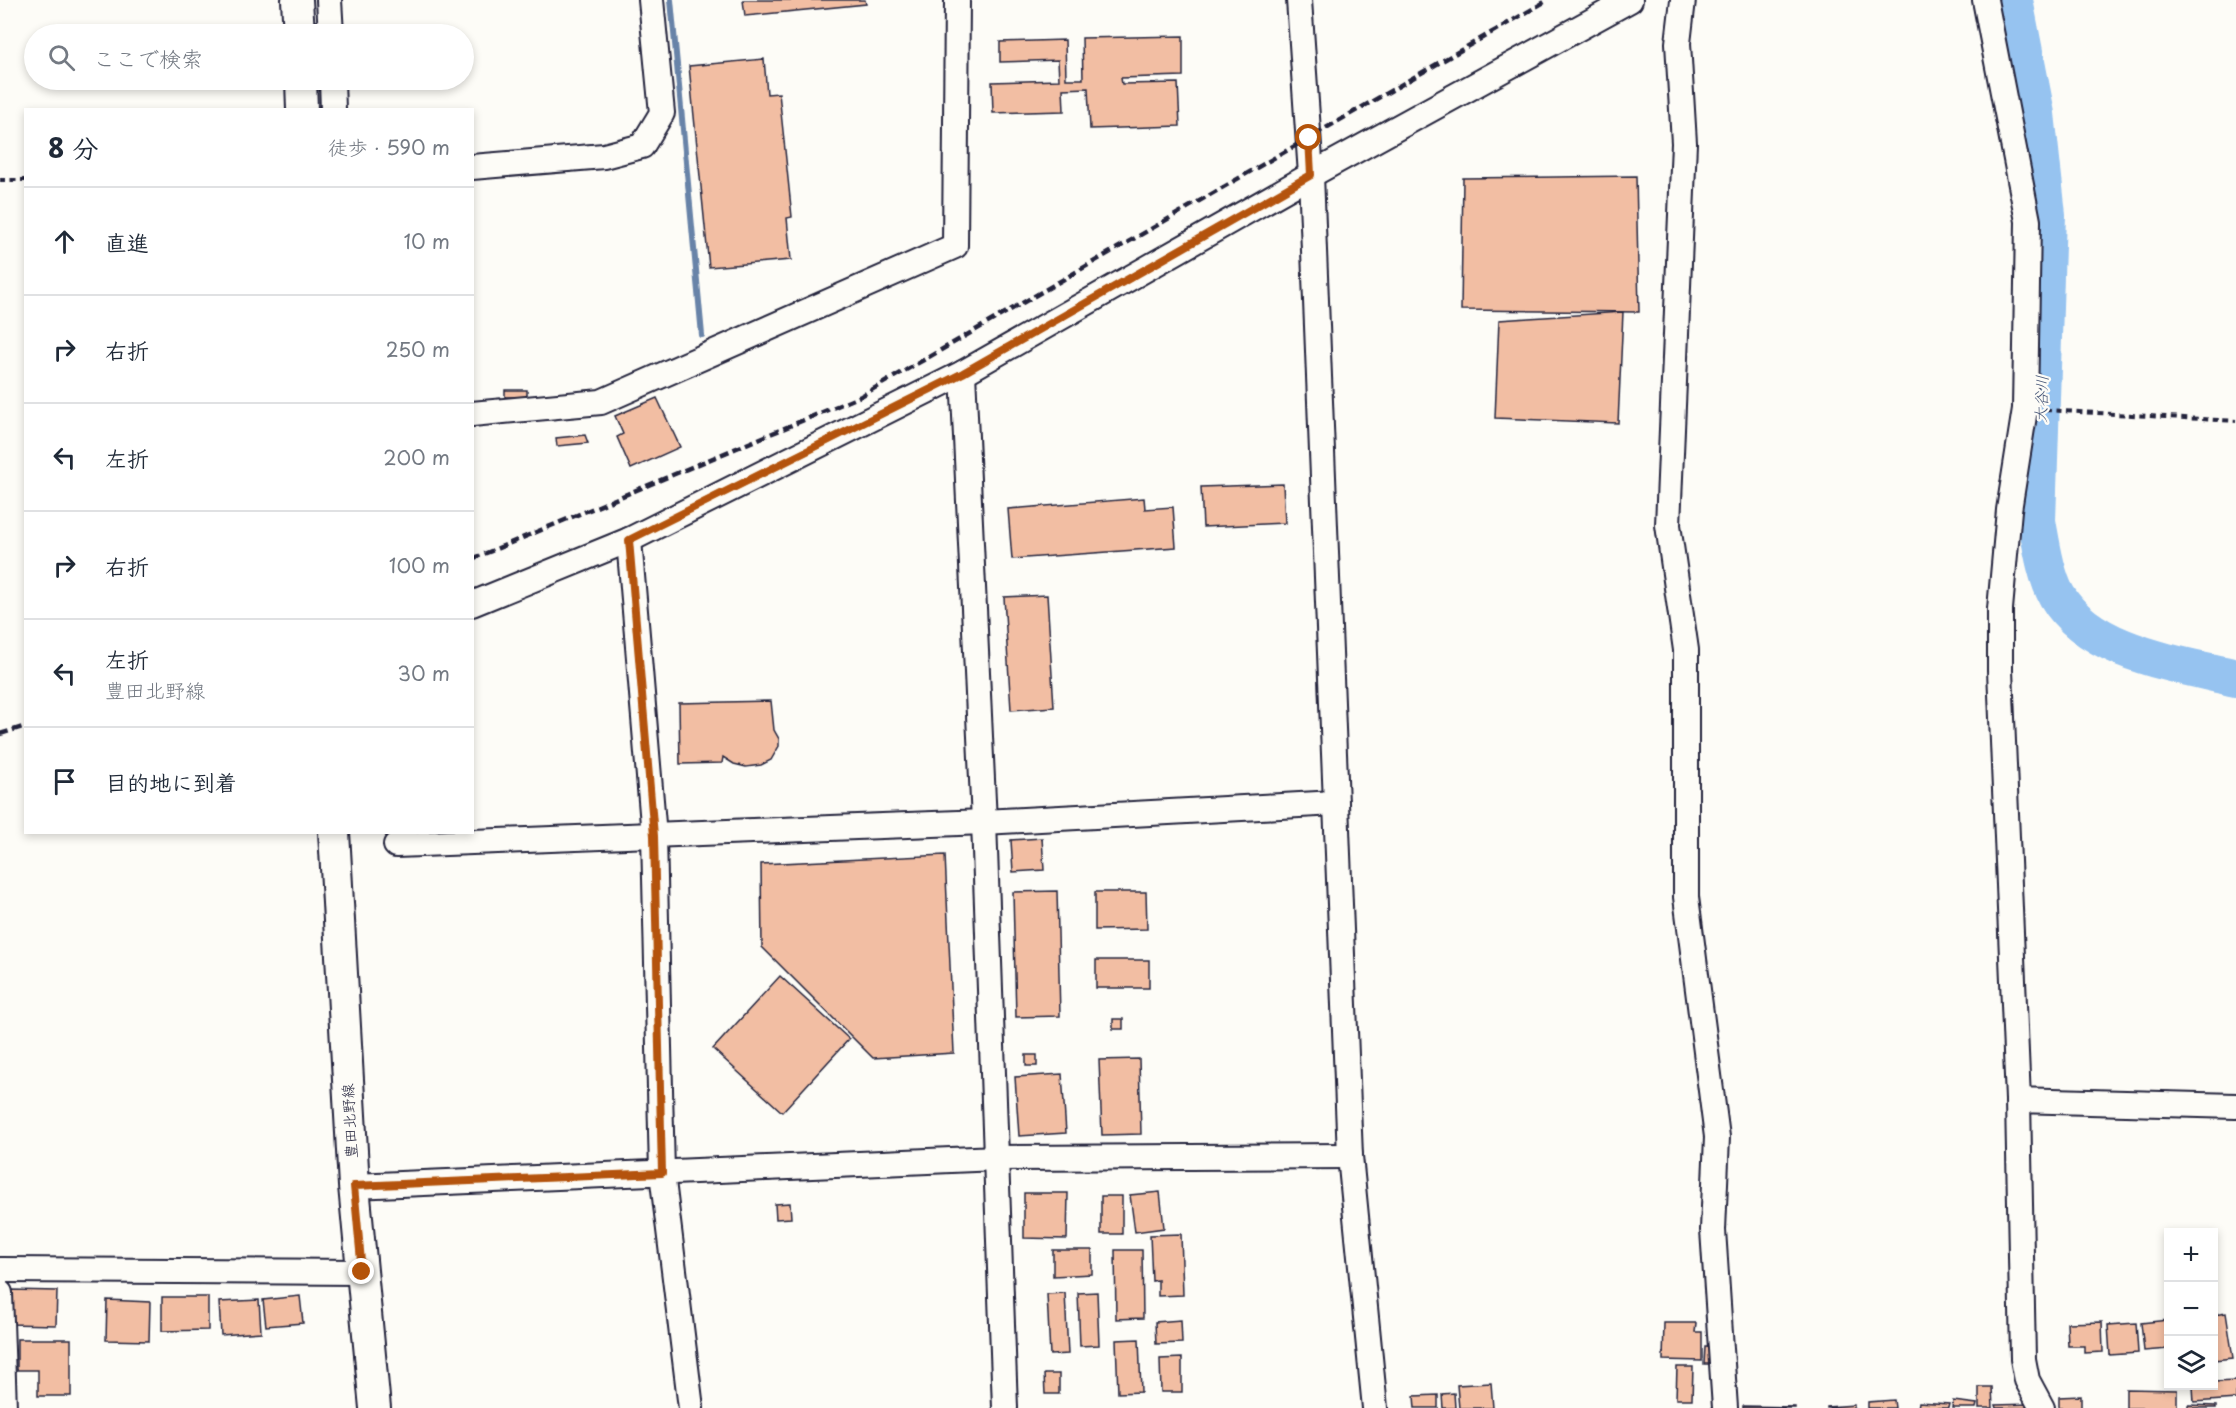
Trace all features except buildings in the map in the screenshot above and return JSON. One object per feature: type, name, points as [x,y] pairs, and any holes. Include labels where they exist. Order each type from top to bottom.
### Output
[{"type":"main road","points":[[297,0],[298,24]]},
{"type":"main road","points":[[301,90],[302,108]]},
{"type":"main road","name":"豊田北野線","points":[[334,834],[354,1186],[375,1408]]},
{"type":"street","points":[[329,0],[330,24]]},
{"type":"street","points":[[474,167],[604,156],[642,146],[662,113],[651,0]]},
{"type":"street","points":[[474,414],[601,402],[956,246],[957,0]]},
{"type":"street","points":[[1299,0],[1311,175],[1350,1156],[1375,1408]]},
{"type":"street","points":[[474,603],[629,540],[963,373],[1311,175],[1630,0]]},
{"type":"street","points":[[1683,0],[1678,43],[1684,155],[1668,525],[1686,650],[1686,897],[1718,1137],[1713,1230],[1725,1408]]},
{"type":"street","points":[[1985,0],[2028,221],[2025,409],[2009,510],[2000,609],[2000,670],[2018,1100],[2023,1359],[2027,1380],[2042,1408]]},
{"type":"street","points":[[332,90],[333,108]]},
{"type":"street","points":[[963,373],[984,822],[1005,1408]]},
{"type":"street","points":[[629,540],[654,836],[662,1173],[691,1408]]},
{"type":"street","points":[[396,845],[984,822],[1336,803]]},
{"type":"street","points":[[2018,1100],[2236,1106]]},
{"type":"street","points":[[354,1186],[997,1158],[1350,1156]]},
{"type":"street","points":[[0,1270],[362,1272]]},
{"type":"street","points":[[0,1293],[3,1408]]},
{"type":"path","points":[[0,180],[24,180]]},
{"type":"path","points":[[2043,410],[2236,421]]},
{"type":"waterway","points":[[671,0],[702,335]]},
{"type":"waterway","name":"大谷川","points":[[2014,0],[2036,114],[2047,215],[2037,521],[2050,579],[2057,596],[2072,615],[2091,631],[2113,643],[2163,661],[2236,678]]},
{"type":"railway","points":[[474,558],[861,396],[1548,0]]},
{"type":"railway","points":[[0,734],[24,727]]},
{"type":"route","points":[[362,1272],[354,1186],[662,1173],[654,836],[629,540],[963,373],[1311,175],[1309,138]]}]
